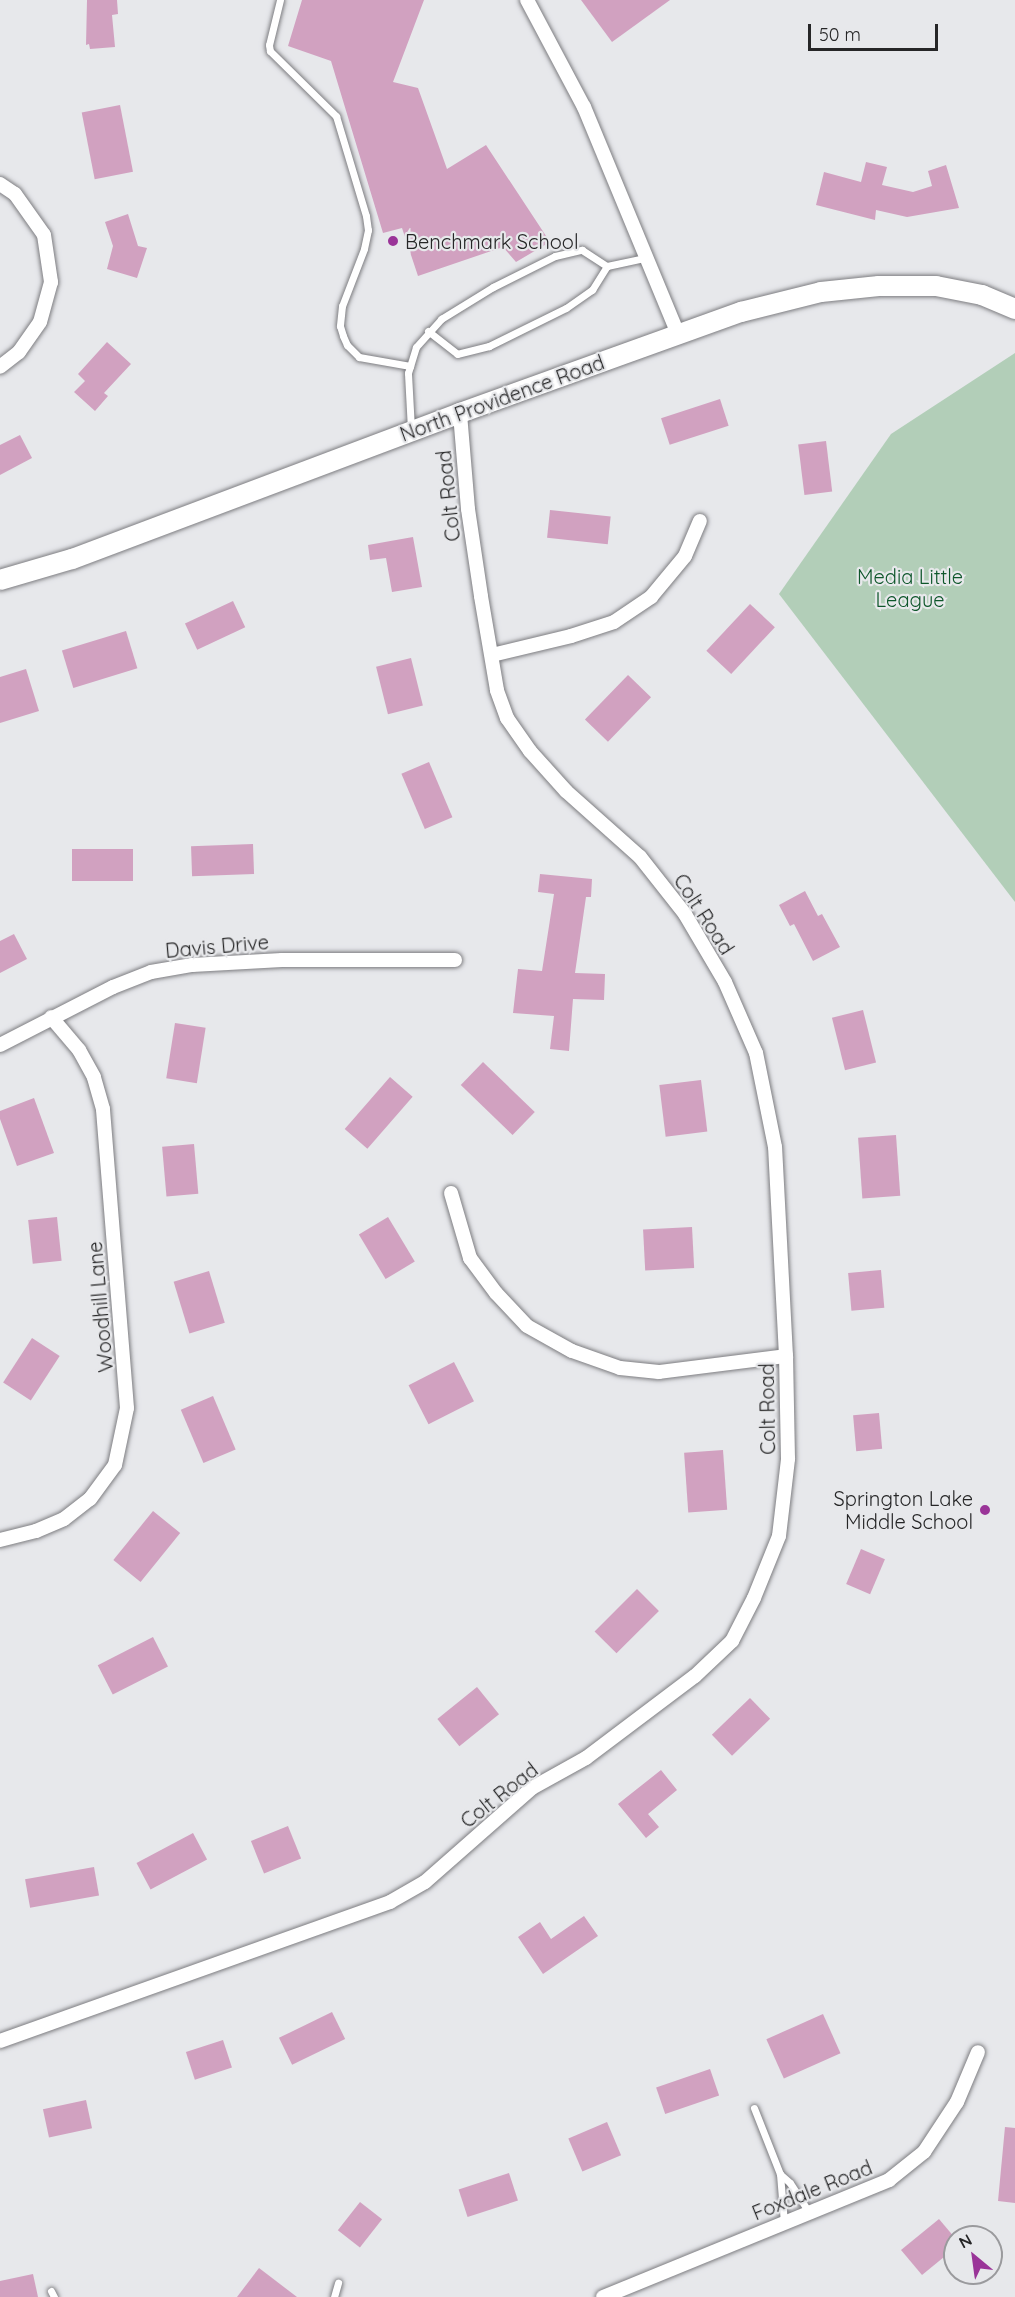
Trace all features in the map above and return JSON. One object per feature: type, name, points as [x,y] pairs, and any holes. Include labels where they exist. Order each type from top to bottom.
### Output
[{"type":"main road","name":"North Providence Road","points":[[0,580],[72,560],[411,431],[741,312],[821,292],[879,286],[936,286],[982,295],[1015,309]]},
{"type":"street","points":[[527,0],[584,107],[678,334]]},
{"type":"street","points":[[0,184],[15,194],[44,235],[51,282],[40,322],[19,352],[0,367]]},
{"type":"street","name":"Colt Road","points":[[0,2041],[390,1902],[425,1882],[532,1788],[586,1758],[695,1676],[732,1641],[754,1598],[779,1536],[788,1459],[786,1356],[775,1147],[756,1053],[725,982],[685,914],[640,857],[567,791],[530,751],[507,718],[497,690],[468,509],[460,413]]},
{"type":"street","points":[[492,655],[571,636],[614,622],[651,597],[685,556],[700,521]]},
{"type":"street","name":"Davis Drive","points":[[0,1045],[112,987],[151,972],[192,964],[282,960],[455,960]]},
{"type":"street","name":"Woodhill Lane","points":[[0,1540],[36,1531],[64,1519],[90,1498],[115,1465],[127,1408],[103,1109],[94,1077],[80,1050],[51,1017]]},
{"type":"street","points":[[451,1193],[470,1258],[496,1293],[527,1326],[572,1351],[620,1368],[660,1372],[786,1356]]},
{"type":"street","name":"Foxdale Road","points":[[603,2297],[889,2180],[924,2152],[957,2102],[978,2052]]},
{"type":"lane","points":[[280,0],[269,45],[270,51],[336,116],[366,216],[368,230],[364,249],[342,306],[340,326],[343,336],[347,345],[359,357],[410,366]]},
{"type":"lane","points":[[411,431],[408,374],[410,366],[416,347],[441,319],[493,287],[555,256],[582,250],[607,266],[646,258]]},
{"type":"lane","points":[[428,331],[457,354],[489,346],[566,308],[592,290],[607,266]]},
{"type":"lane","points":[[754,2108],[780,2174],[784,2223]]},
{"type":"lane","points":[[780,2174],[790,2183],[809,2212]]},
{"type":"lane","points":[[334,2297],[338,2283]]},
{"type":"green space","name":"Media Little League","points":[[1015,353],[1015,902],[779,594],[891,434]]},
{"type":"building","points":[[87,0],[117,0],[118,14],[112,15],[115,47],[90,49],[89,44],[86,45]]},
{"type":"building","points":[[302,0],[424,0],[393,82],[418,88],[447,169],[486,145],[550,242],[516,262],[503,247],[418,276],[402,228],[383,233],[331,61],[288,46]]},
{"type":"building","points":[[581,0],[670,0],[612,42]]},
{"type":"building","points":[[120,105],[133,172],[95,179],[82,112]]},
{"type":"building","points":[[866,162],[887,167],[882,185],[913,192],[932,186],[928,171],[946,165],[959,208],[907,217],[876,210],[875,220],[816,205],[824,172],[861,182]]},
{"type":"building","points":[[128,214],[138,246],[147,248],[137,278],[107,269],[113,246],[105,222]]},
{"type":"building","points":[[107,342],[131,364],[104,393],[108,396],[95,411],[74,392],[85,381],[78,374]]},
{"type":"building","points":[[720,399],[729,426],[670,445],[661,418]]},
{"type":"building","points":[[20,435],[32,458],[0,475],[0,445]]},
{"type":"building","points":[[826,441],[832,492],[804,495],[798,444]]},
{"type":"building","points":[[550,510],[611,516],[608,544],[547,538]]},
{"type":"building","points":[[413,537],[422,587],[392,592],[386,558],[370,560],[368,545]]},
{"type":"building","points":[[233,601],[245,627],[197,650],[185,623]]},
{"type":"building","points":[[750,604],[775,627],[731,674],[706,651]]},
{"type":"building","points":[[126,631],[137,668],[73,688],[62,651]]},
{"type":"building","points":[[411,658],[423,706],[388,714],[376,667]]},
{"type":"building","points":[[26,669],[39,711],[0,723],[0,677]]},
{"type":"building","points":[[628,675],[651,697],[608,742],[585,720]]},
{"type":"building","points":[[429,762],[452,817],[425,829],[401,774]]},
{"type":"building","points":[[253,844],[254,874],[192,876],[191,846]]},
{"type":"building","points":[[72,849],[133,849],[133,881],[72,881]]},
{"type":"building","points":[[540,874],[592,879],[591,897],[586,897],[575,973],[605,974],[604,1000],[573,999],[569,1051],[550,1049],[554,1016],[513,1013],[518,969],[542,971],[554,894],[538,892]]},
{"type":"building","points":[[805,891],[818,916],[822,914],[840,947],[813,961],[794,924],[790,926],[779,905]]},
{"type":"building","points":[[14,934],[27,959],[0,973],[0,941]]},
{"type":"building","points":[[863,1010],[876,1062],[845,1070],[832,1018]]},
{"type":"building","points":[[175,1023],[206,1028],[197,1083],[166,1078]]},
{"type":"building","points":[[483,1062],[535,1112],[513,1135],[461,1085]]},
{"type":"building","points":[[390,1077],[413,1097],[367,1149],[345,1129]]},
{"type":"building","points":[[701,1080],[707,1132],[666,1137],[659,1085]]},
{"type":"building","points":[[34,1098],[54,1153],[17,1166],[0,1119],[0,1111]]},
{"type":"building","points":[[896,1135],[900,1196],[862,1199],[858,1138]]},
{"type":"building","points":[[194,1144],[198,1194],[166,1197],[162,1147]]},
{"type":"building","points":[[57,1217],[62,1261],[33,1264],[28,1220]]},
{"type":"building","points":[[388,1217],[415,1262],[386,1279],[359,1235]]},
{"type":"building","points":[[692,1227],[694,1268],[645,1271],[643,1230]]},
{"type":"building","points":[[881,1270],[884,1308],[851,1311],[848,1273]]},
{"type":"building","points":[[209,1271],[225,1323],[189,1333],[174,1282]]},
{"type":"building","points":[[32,1338],[60,1356],[31,1400],[3,1382]]},
{"type":"building","points":[[454,1362],[474,1401],[429,1424],[409,1385]]},
{"type":"building","points":[[213,1396],[236,1449],[203,1463],[181,1410]]},
{"type":"building","points":[[879,1413],[882,1449],[856,1451],[853,1415]]},
{"type":"building","points":[[723,1450],[727,1510],[688,1513],[684,1453]]},
{"type":"building","points":[[153,1511],[180,1533],[141,1582],[113,1560]]},
{"type":"building","points":[[861,1549],[885,1559],[870,1594],[846,1584]]},
{"type":"building","points":[[637,1589],[659,1611],[616,1653],[595,1631]]},
{"type":"building","points":[[153,1637],[168,1666],[113,1695],[98,1665]]},
{"type":"building","points":[[477,1687],[499,1714],[459,1746],[437,1719]]},
{"type":"building","points":[[750,1698],[770,1719],[732,1756],[712,1735]]},
{"type":"building","points":[[661,1770],[677,1790],[648,1814],[659,1827],[646,1838],[618,1804]]},
{"type":"building","points":[[288,1826],[301,1858],[264,1873],[251,1841]]},
{"type":"building","points":[[193,1833],[207,1859],[151,1890],[136,1863]]},
{"type":"building","points":[[94,1867],[99,1896],[30,1908],[25,1879]]},
{"type":"building","points":[[584,1916],[598,1936],[543,1974],[518,1937],[540,1922],[551,1939]]},
{"type":"building","points":[[332,2012],[345,2039],[292,2065],[279,2038]]},
{"type":"building","points":[[823,2014],[840,2053],[784,2079],[766,2039]]},
{"type":"building","points":[[223,2040],[232,2068],[195,2080],[186,2052]]},
{"type":"building","points":[[710,2069],[719,2095],[665,2114],[656,2088]]},
{"type":"building","points":[[86,2100],[92,2128],[49,2138],[43,2109]]},
{"type":"building","points":[[607,2122],[621,2155],[582,2172],[568,2138]]},
{"type":"building","points":[[1005,2127],[1015,2128],[1015,2203],[998,2201]]},
{"type":"building","points":[[509,2173],[518,2201],[468,2217],[459,2189]]},
{"type":"building","points":[[360,2202],[382,2219],[360,2248],[338,2230]]},
{"type":"building","points":[[939,2219],[944,2225],[943,2258],[922,2275],[901,2250]]},
{"type":"building","points":[[259,2268],[297,2297],[237,2297]]},
{"type":"building","points":[[33,2274],[38,2297],[0,2297],[0,2281]]},
{"type":"place","name":"Benchmark School","points":[[393,241]]},
{"type":"place","name":"Springton Lake Middle School","points":[[985,1510]]}]
